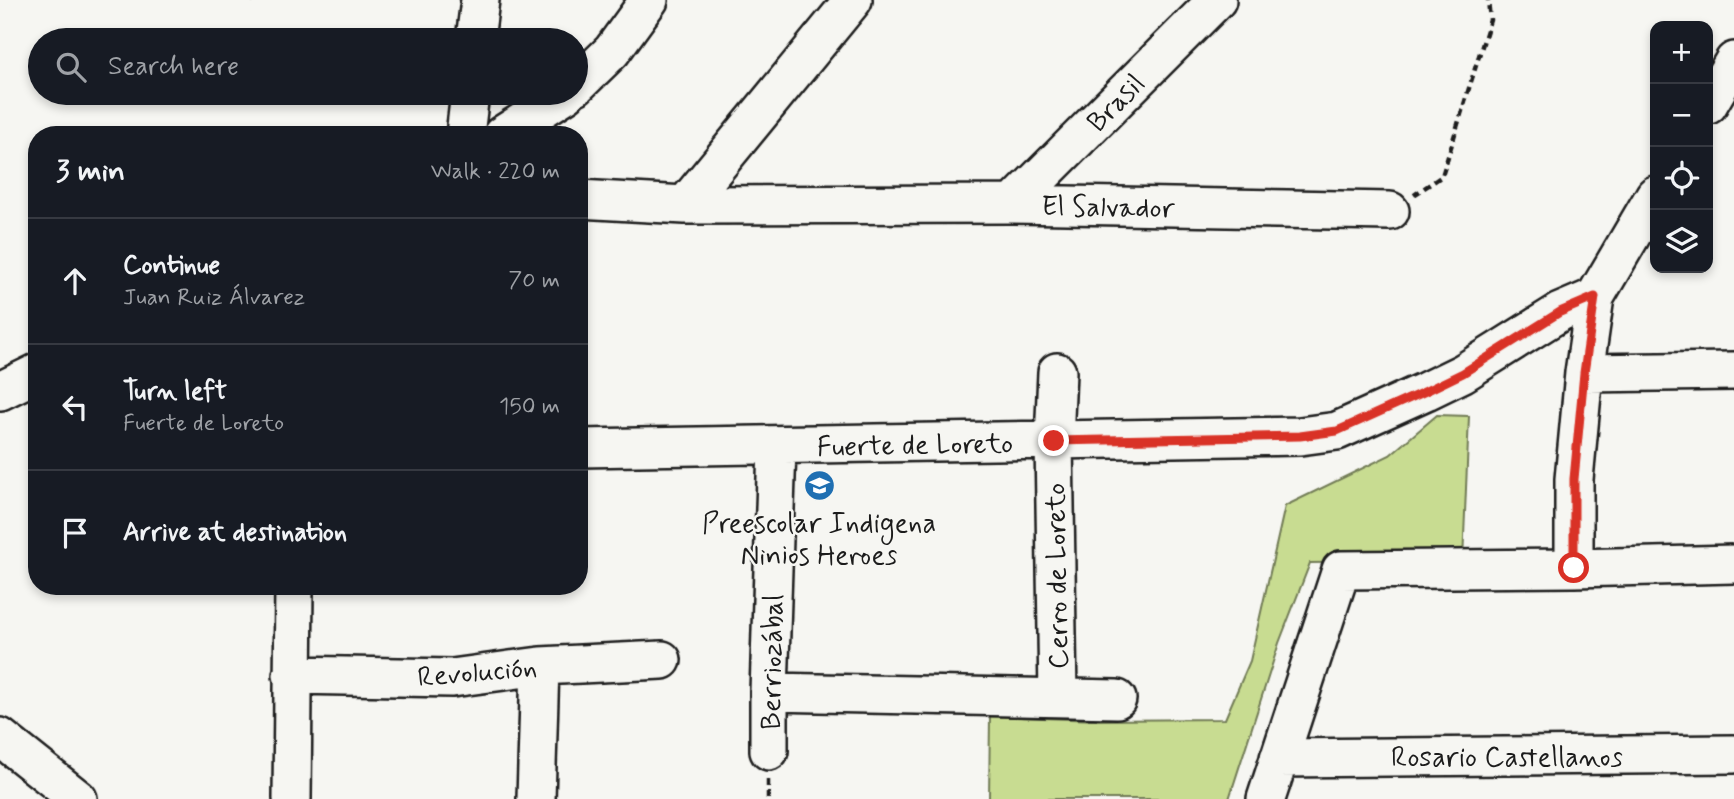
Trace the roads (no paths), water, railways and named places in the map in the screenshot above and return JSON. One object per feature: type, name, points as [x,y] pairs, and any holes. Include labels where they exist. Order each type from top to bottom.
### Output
[{"type":"street","points":[[476,28],[480,0]]},
{"type":"street","points":[[588,74],[612,51],[649,0]]},
{"type":"street","points":[[685,205],[853,0]]},
{"type":"street","name":"Brasil","points":[[1013,204],[1217,0]]},
{"type":"street","points":[[1713,97],[1734,61]]},
{"type":"street","points":[[466,126],[469,105]]},
{"type":"street","points":[[516,126],[548,105]]},
{"type":"street","name":"El Salvador","points":[[588,200],[685,205],[1013,204],[1390,211]]},
{"type":"street","points":[[1574,568],[1574,479],[1584,373],[1601,287],[1650,204]]},
{"type":"street","name":"Fuerte de Loreto","points":[[588,448],[777,447],[1300,436],[1337,431],[1463,373],[1601,287]]},
{"type":"street","points":[[1584,373],[1734,371]]},
{"type":"street","name":"Cerro de Loreto","points":[[1057,372],[1054,441],[1058,697]]},
{"type":"street","points":[[0,391],[28,377]]},
{"type":"street","name":"Berriozábal","points":[[769,751],[777,447]]},
{"type":"street","points":[[1266,799],[1341,570],[1734,564]]},
{"type":"street","points":[[292,799],[294,595]]},
{"type":"street","name":"Revolución","points":[[292,674],[452,678],[540,666],[662,660]]},
{"type":"street","points":[[536,799],[540,666]]},
{"type":"street","points":[[769,692],[1117,699]]},
{"type":"street","points":[[0,737],[78,799]]},
{"type":"street","name":"Rosario Castellanos","points":[[1279,758],[1734,754]]},
{"type":"place","name":"Preescolar Indigena Ninios Heroes","points":[[819,485]]}]
